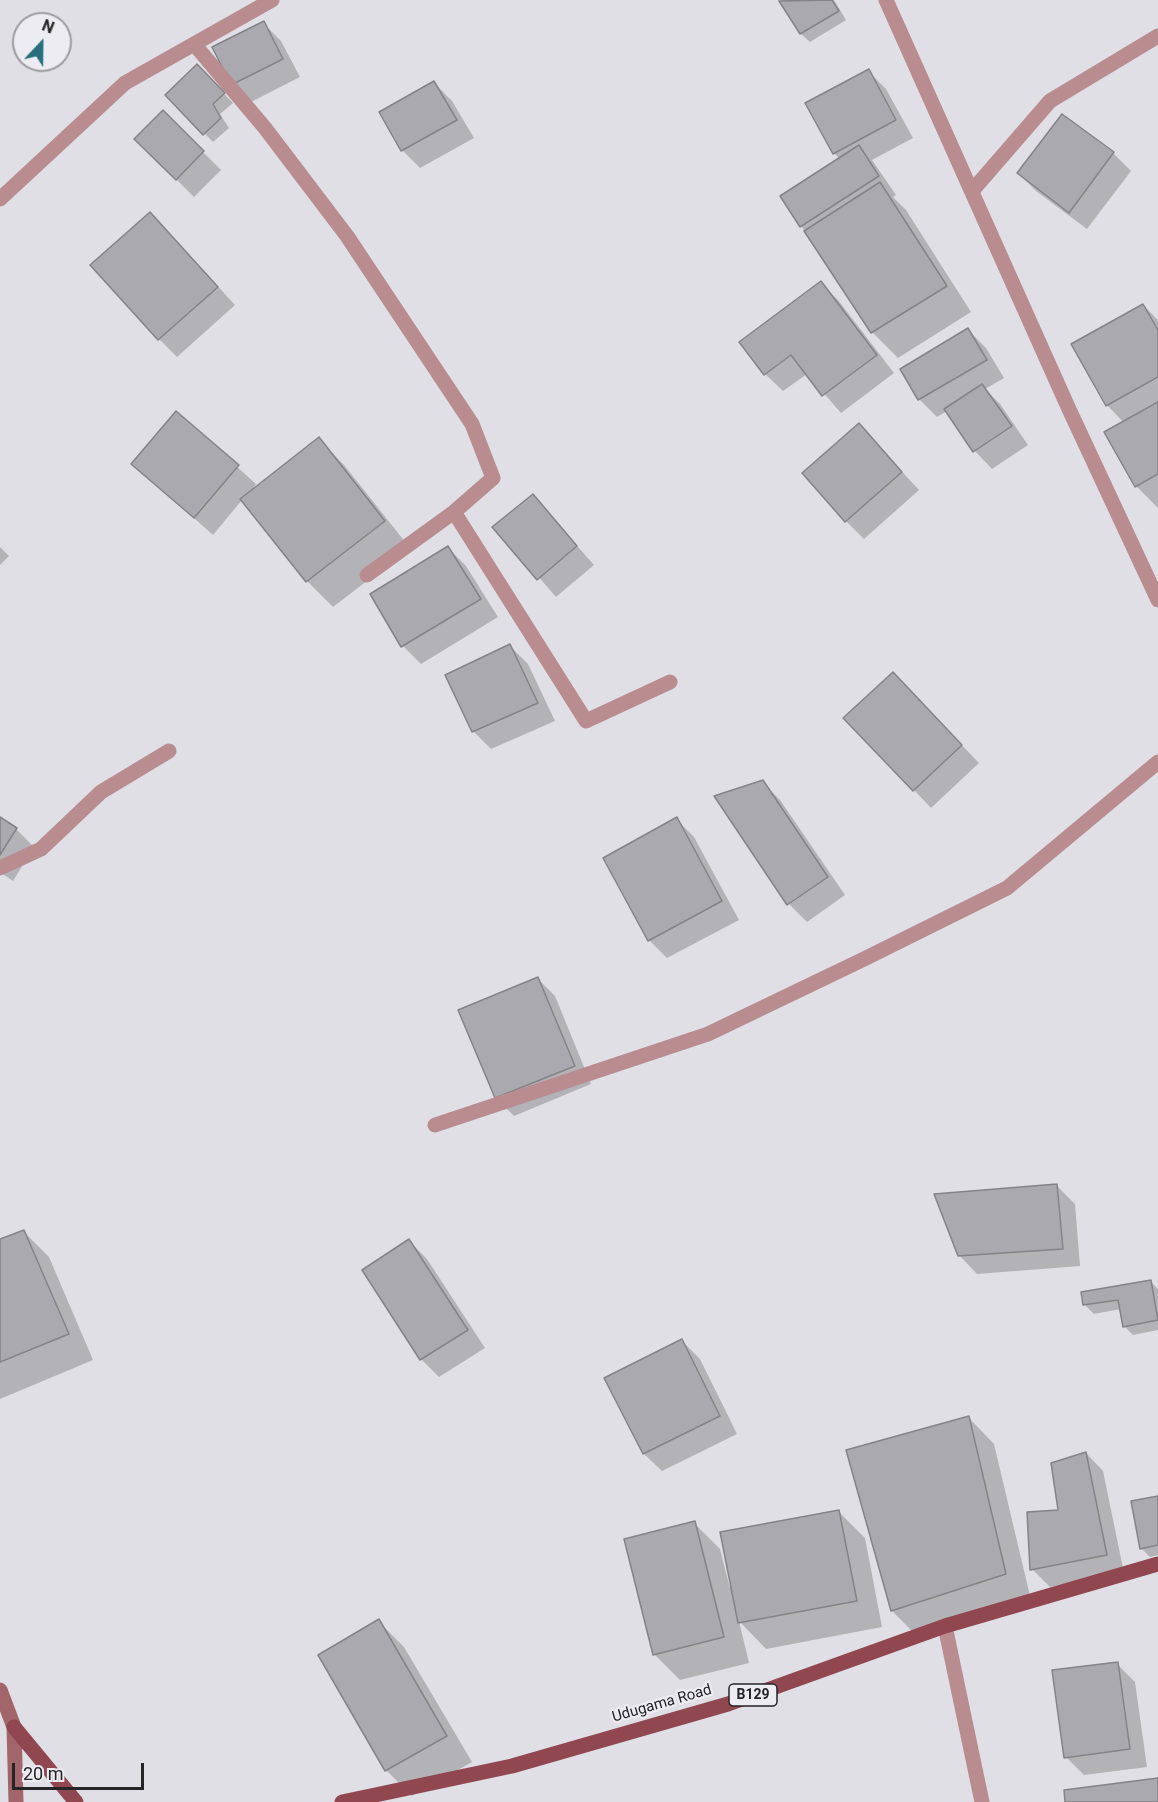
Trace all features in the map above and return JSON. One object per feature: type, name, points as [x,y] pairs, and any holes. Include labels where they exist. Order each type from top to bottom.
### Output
[{"type":"main road","name":"Udugama Road","points":[[342,1802],[512,1766],[716,1708],[945,1626],[1158,1564]]},
{"type":"main road","points":[[0,1690],[14,1727],[76,1802]]},
{"type":"main road","points":[[14,1727],[16,1802]]},
{"type":"street","points":[[0,199],[125,83],[272,0]]},
{"type":"street","points":[[886,0],[1158,600]]},
{"type":"street","points":[[972,191],[1050,101],[1112,61],[1158,36]]},
{"type":"street","points":[[194,44],[265,128],[347,236],[472,424],[493,477],[454,512],[367,574]]},
{"type":"street","points":[[454,512],[586,721],[670,682]]},
{"type":"street","points":[[0,868],[40,849],[101,792],[170,751]]},
{"type":"street","points":[[435,1125],[708,1034],[1007,888],[1158,762]]},
{"type":"street","points":[[945,1626],[982,1802]]},
{"type":"building","points":[[832,0],[839,11],[800,34],[779,1]]},
{"type":"building","points":[[264,21],[283,59],[231,85],[212,47]]},
{"type":"building","points":[[197,64],[225,93],[213,104],[221,118],[203,135],[165,95]]},
{"type":"building","points":[[869,69],[896,120],[833,154],[805,103]]},
{"type":"building","points":[[434,81],[457,120],[401,151],[379,112]]},
{"type":"building","points":[[163,110],[204,151],[176,180],[134,139]]},
{"type":"building","points":[[1062,114],[1114,152],[1069,213],[1017,173]]},
{"type":"building","points":[[859,145],[879,176],[800,227],[780,196]]},
{"type":"building","points":[[880,182],[947,286],[871,333],[804,231]]},
{"type":"building","points":[[150,212],[218,287],[158,340],[90,265]]},
{"type":"building","points":[[821,281],[877,355],[822,396],[791,355],[764,375],[739,342]]},
{"type":"building","points":[[1143,304],[1158,330],[1158,377],[1106,406],[1071,344]]},
{"type":"building","points":[[968,328],[987,360],[918,400],[900,369]]},
{"type":"building","points":[[982,384],[1012,426],[973,452],[944,409]]},
{"type":"building","points":[[1158,402],[1158,474],[1135,487],[1104,432]]},
{"type":"building","points":[[176,411],[239,465],[194,518],[131,464]]},
{"type":"building","points":[[859,423],[902,472],[845,522],[802,473]]},
{"type":"building","points":[[319,437],[385,521],[306,582],[240,499]]},
{"type":"building","points":[[533,494],[577,546],[537,580],[492,527]]},
{"type":"building","points":[[448,546],[481,599],[401,647],[370,594]]},
{"type":"building","points":[[510,644],[538,703],[472,732],[445,675]]},
{"type":"building","points":[[893,672],[962,745],[913,791],[843,718]]},
{"type":"building","points":[[763,780],[828,877],[787,905],[714,796]]},
{"type":"building","points":[[0,817],[17,828],[0,855]]},
{"type":"building","points":[[677,817],[722,901],[648,941],[603,858]]},
{"type":"building","points":[[538,977],[575,1066],[495,1098],[458,1010]]},
{"type":"building","points":[[1057,1184],[1063,1249],[958,1256],[934,1194]]},
{"type":"building","points":[[24,1230],[69,1334],[0,1362],[0,1239]]},
{"type":"building","points":[[409,1239],[468,1330],[420,1360],[362,1270]]},
{"type":"building","points":[[1151,1280],[1158,1320],[1123,1327],[1118,1300],[1083,1305],[1081,1292]]},
{"type":"building","points":[[682,1339],[720,1416],[643,1454],[604,1378]]},
{"type":"building","points":[[969,1416],[1006,1574],[891,1611],[846,1450]]},
{"type":"building","points":[[1086,1452],[1107,1555],[1030,1570],[1027,1512],[1058,1510],[1051,1463]]},
{"type":"building","points":[[1158,1496],[1158,1545],[1140,1549],[1131,1501]]},
{"type":"building","points":[[839,1510],[857,1601],[738,1623],[720,1532]]},
{"type":"building","points":[[695,1521],[724,1637],[653,1655],[624,1539]]},
{"type":"building","points":[[379,1619],[447,1736],[385,1771],[318,1655]]},
{"type":"building","points":[[1118,1662],[1130,1749],[1064,1758],[1052,1670]]},
{"type":"building","points":[[1158,1778],[1158,1802],[1065,1802],[1064,1790]]}]
